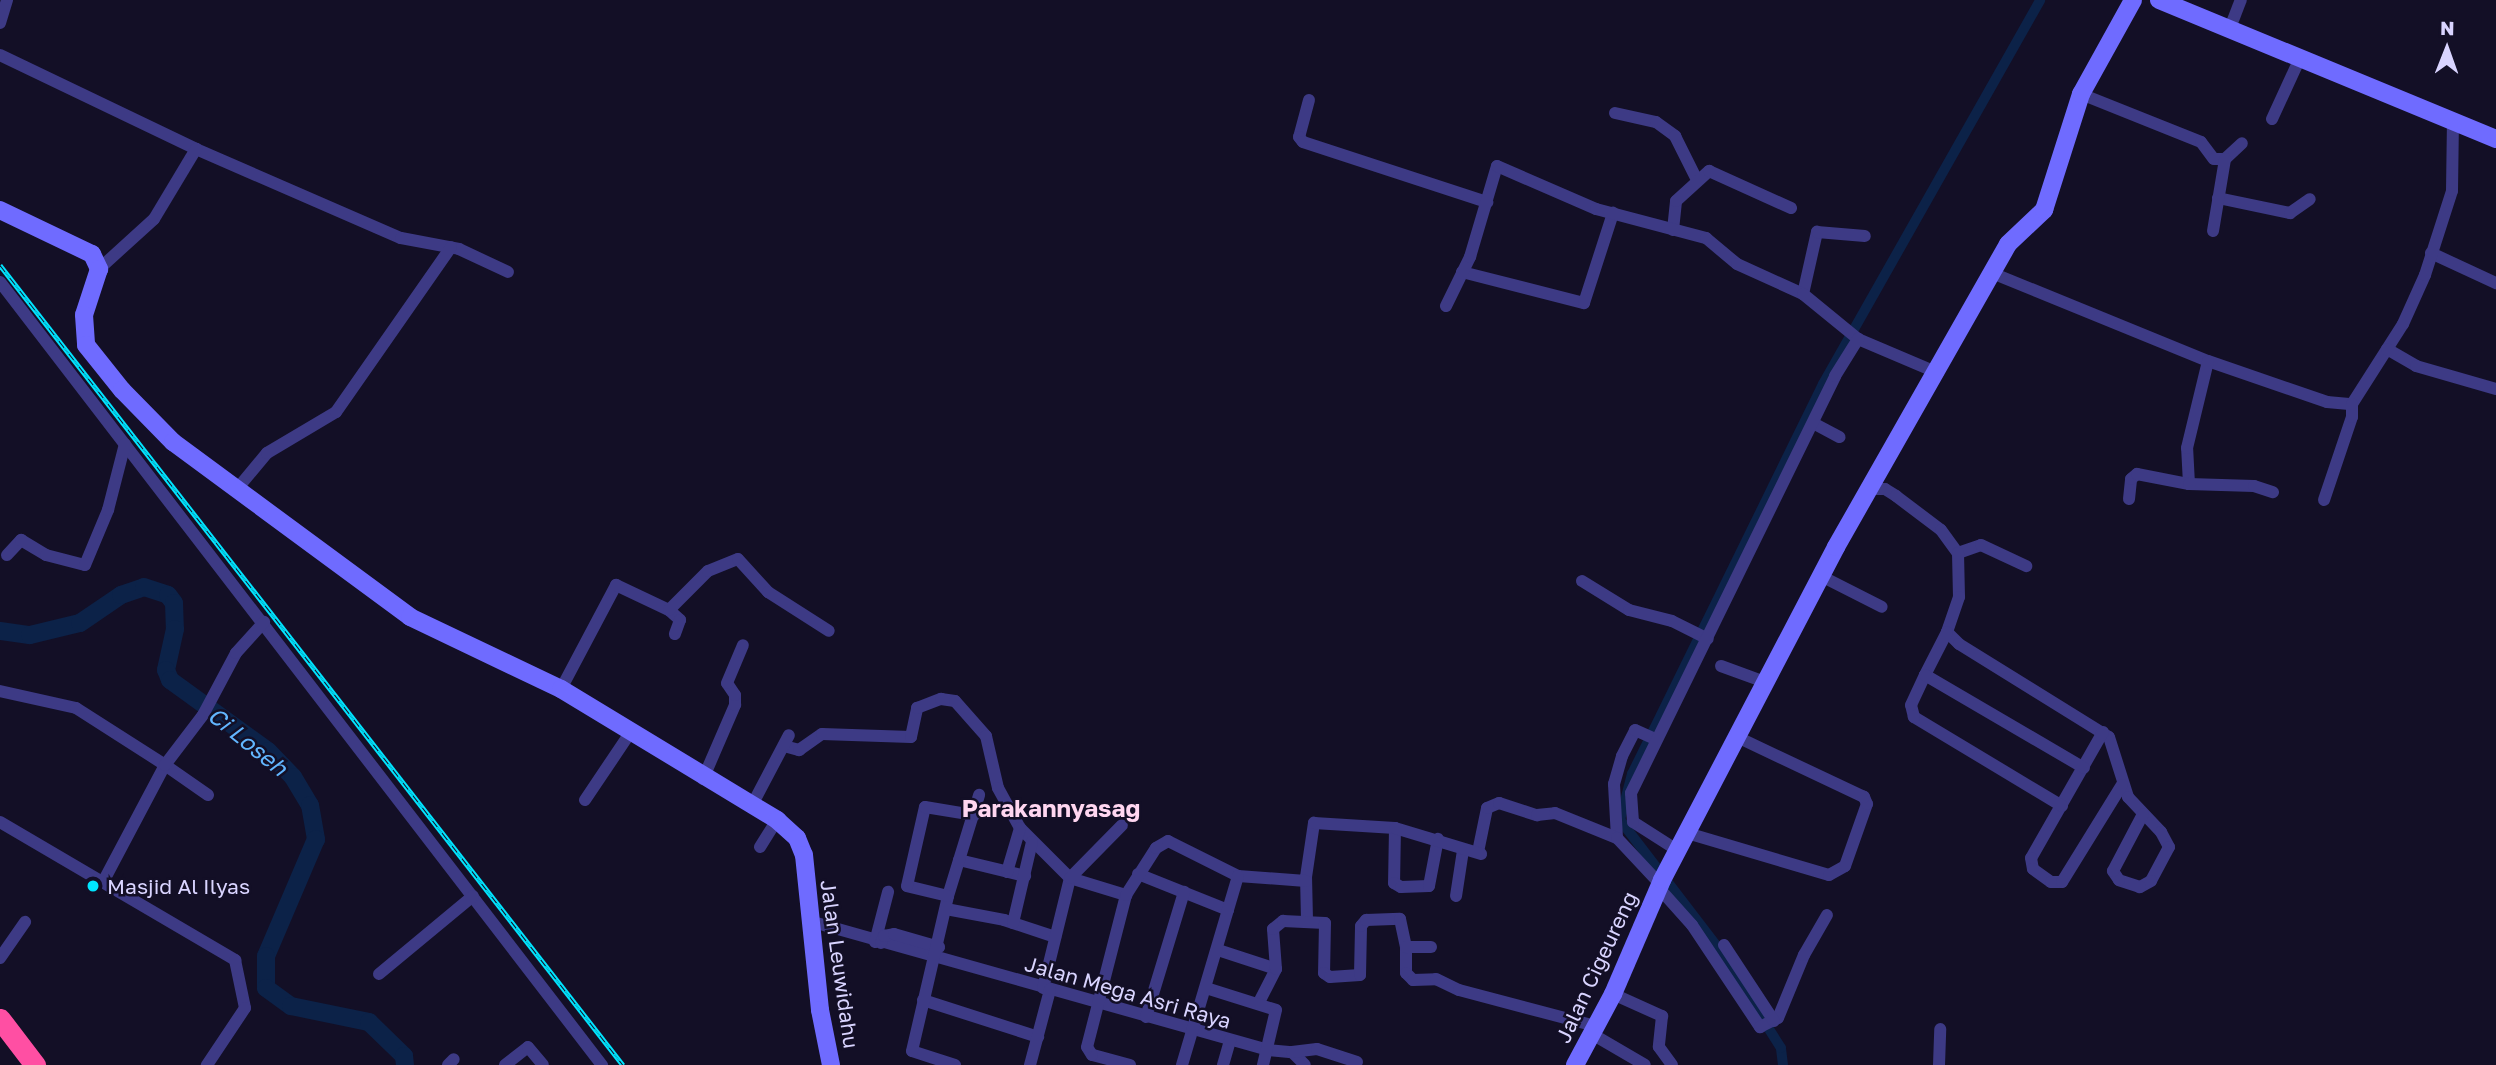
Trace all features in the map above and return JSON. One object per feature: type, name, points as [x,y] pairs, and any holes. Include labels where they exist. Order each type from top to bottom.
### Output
[{"type":"highway","points":[[0,1019],[35,1065]]},
{"type":"street","points":[[0,23],[7,0]]},
{"type":"street","name":"Jalan Cigeureng","points":[[1574,1065],[1613,994],[1677,850],[1821,576],[1938,373],[2008,244],[2044,210],[2081,94],[2133,0]]},
{"type":"street","points":[[2159,0],[2301,56],[2496,139]]},
{"type":"street","points":[[2230,28],[2241,0]]},
{"type":"street","points":[[0,55],[197,149],[401,239],[451,247],[508,272]]},
{"type":"street","points":[[2272,119],[2301,56]]},
{"type":"street","points":[[2081,94],[2201,142],[2214,159],[2225,159]]},
{"type":"street","points":[[1309,100],[1299,137],[1303,142],[1487,202]]},
{"type":"street","points":[[1615,113],[1656,122],[1675,136],[1697,180]]},
{"type":"street","points":[[2324,500],[2352,417],[2352,404],[2403,324],[2431,253],[2452,191],[2453,120]]},
{"type":"street","points":[[2213,231],[2225,159],[2242,143]]},
{"type":"street","points":[[197,149],[154,219],[99,269],[84,315],[86,345],[122,390],[173,442],[410,617],[561,689],[703,779],[777,821],[760,847]]},
{"type":"street","points":[[1446,306],[1462,272],[1497,166],[1613,213],[1706,238],[1737,264],[1803,294],[1854,335],[1938,373]]},
{"type":"street","points":[[1673,230],[1676,201],[1709,171],[1791,208]]},
{"type":"street","points":[[2218,198],[2290,213],[2310,199]]},
{"type":"street","points":[[0,210],[92,254],[99,269]]},
{"type":"street","points":[[1462,272],[1584,303],[1613,213]]},
{"type":"street","points":[[1803,294],[1817,232],[1865,236]]},
{"type":"street","points":[[237,489],[267,453],[337,412],[451,247]]},
{"type":"street","points":[[2431,253],[2496,283]]},
{"type":"street","points":[[1992,273],[2208,361],[2327,402],[2352,404]]},
{"type":"street","points":[[0,306],[4,288]]},
{"type":"street","points":[[4,288],[264,622],[602,1065]]},
{"type":"street","points":[[1677,850],[1639,829],[1629,814],[1631,793],[1649,735],[1813,422],[1854,335]]},
{"type":"street","points":[[2387,349],[2416,366],[2496,389]]},
{"type":"street","points":[[2189,484],[2188,448],[2208,361]]},
{"type":"street","points":[[1813,422],[1839,437]]},
{"type":"street","points":[[7,555],[20,540],[46,555],[85,565],[108,510],[125,444]]},
{"type":"street","points":[[2129,499],[2131,478],[2137,474],[2189,484],[2247,485],[2273,492]]},
{"type":"street","points":[[1870,489],[1885,489],[1896,496],[1941,530],[1958,553],[1959,597],[1947,632],[1911,705],[1914,717],[2062,806]]},
{"type":"street","points":[[1958,553],[1982,545],[2026,566]]},
{"type":"street","points":[[669,610],[708,571],[738,559],[768,592],[829,631]]},
{"type":"street","points":[[1821,576],[1882,607]]},
{"type":"street","points":[[1582,581],[1629,610],[1701,636]]},
{"type":"street","points":[[561,689],[613,587],[623,585],[669,610],[680,620],[676,634]]},
{"type":"street","points":[[104,880],[165,765],[205,710],[236,653],[264,622]]},
{"type":"street","points":[[1947,632],[1959,644],[2103,732],[2115,748],[2122,785],[2169,848],[2151,881],[2140,887],[2119,880],[2113,871],[2143,814]]},
{"type":"street","points":[[703,779],[734,705],[735,695],[727,683],[743,645]]},
{"type":"street","points":[[1721,666],[1765,682]]},
{"type":"street","points":[[1925,675],[2084,768]]},
{"type":"street","points":[[0,691],[70,706],[208,795]]},
{"type":"street","points":[[751,807],[787,740],[799,750],[822,734],[911,737],[917,708],[941,699],[955,701],[986,736],[998,788],[1020,828],[1032,842],[1070,878],[1126,895]]},
{"type":"street","points":[[1617,838],[1614,784],[1634,731],[1649,735]]},
{"type":"street","points":[[2103,732],[2031,861],[2033,869],[2055,883],[2062,882],[2122,785]]},
{"type":"street","points":[[586,800],[630,733]]},
{"type":"street","points":[[1687,833],[1819,873],[1837,873],[1845,866],[1867,804],[1864,797],[1737,737]]},
{"type":"street","points":[[955,1065],[912,1051],[923,1000],[938,953],[947,902],[979,795]]},
{"type":"street","points":[[1307,920],[1306,881],[1314,822],[1395,828],[1479,853],[1487,808],[1499,803],[1537,815],[1555,813],[1617,838],[1662,880],[1718,961],[1755,1024],[1770,1023]]},
{"type":"street","points":[[974,816],[927,806],[923,811],[907,886],[1055,937]]},
{"type":"street","name":"Jalan Leuwidahu","points":[[777,821],[797,838],[804,868],[813,922],[820,1010],[831,1065]]},
{"type":"street","points":[[0,822],[228,953],[238,965],[245,1008],[207,1065]]},
{"type":"street","points":[[1030,1065],[1038,1037],[1055,937],[1070,878],[1122,825]]},
{"type":"street","points":[[1007,872],[1020,828]]},
{"type":"street","points":[[1395,828],[1394,883],[1401,887],[1429,886],[1437,839]]},
{"type":"street","points":[[1082,1065],[1089,1052],[1126,895],[1156,848],[1168,841],[1238,876],[1306,881]]},
{"type":"street","points":[[1013,923],[1032,842]]},
{"type":"street","points":[[1456,895],[1463,850]]},
{"type":"street","points":[[959,860],[1025,876]]},
{"type":"street","points":[[1138,874],[1228,911]]},
{"type":"street","points":[[1182,1065],[1195,1030],[1238,876]]},
{"type":"street","points":[[878,943],[888,892]]},
{"type":"street","points":[[1146,1017],[1184,892]]},
{"type":"street","points":[[379,974],[473,896]]},
{"type":"street","points":[[1770,1023],[1827,915]]},
{"type":"street","points":[[1260,1002],[1276,969],[1274,925],[1307,920],[1326,925],[1327,977],[1360,975],[1361,926],[1366,920],[1400,919],[1406,947],[1406,974],[1413,980],[1436,979],[1459,990],[1594,1030],[1645,1065]]},
{"type":"street","points":[[0,958],[25,922]]},
{"type":"street","name":"Jalan Mega Asri Raya","points":[[813,922],[878,943],[938,953],[1047,989],[1267,1050],[1292,1052],[1317,1049],[1357,1062]]},
{"type":"street","points":[[1724,945],[1770,1023]]},
{"type":"street","points":[[1406,947],[1431,947]]},
{"type":"street","points":[[1218,950],[1276,969]]},
{"type":"street","points":[[1206,988],[1260,1002],[1276,1012],[1263,1065]]},
{"type":"street","points":[[1613,994],[1661,1016],[1659,1042],[1667,1060],[1651,1065]]},
{"type":"street","points":[[923,1000],[1038,1037]]},
{"type":"street","points":[[1939,1065],[1940,1029]]},
{"type":"street","points":[[1223,1065],[1230,1040]]},
{"type":"street","points":[[505,1065],[528,1047],[543,1065]]},
{"type":"street","points":[[1089,1052],[1130,1065]]},
{"type":"street","points":[[1292,1052],[1305,1065]]},
{"type":"waterway","points":[[1783,1065],[1781,1048],[1716,945],[1620,820],[1632,774],[1823,384],[2040,0]]},
{"type":"waterway","name":"Ci Loseh","points":[[0,631],[30,635],[80,623],[121,595],[144,587],[168,595],[174,603],[175,629],[166,670],[170,680],[268,751],[293,777],[310,805],[316,839],[266,956],[266,988],[291,1006],[369,1022],[404,1056],[405,1065]]},
{"type":"railway","points":[[0,265],[623,1065]]},
{"type":"place","name":"Masjid Al Ilyas","points":[[93,886]]},
{"type":"district","name":"Parakannyasag","points":[[1051,808]]}]
